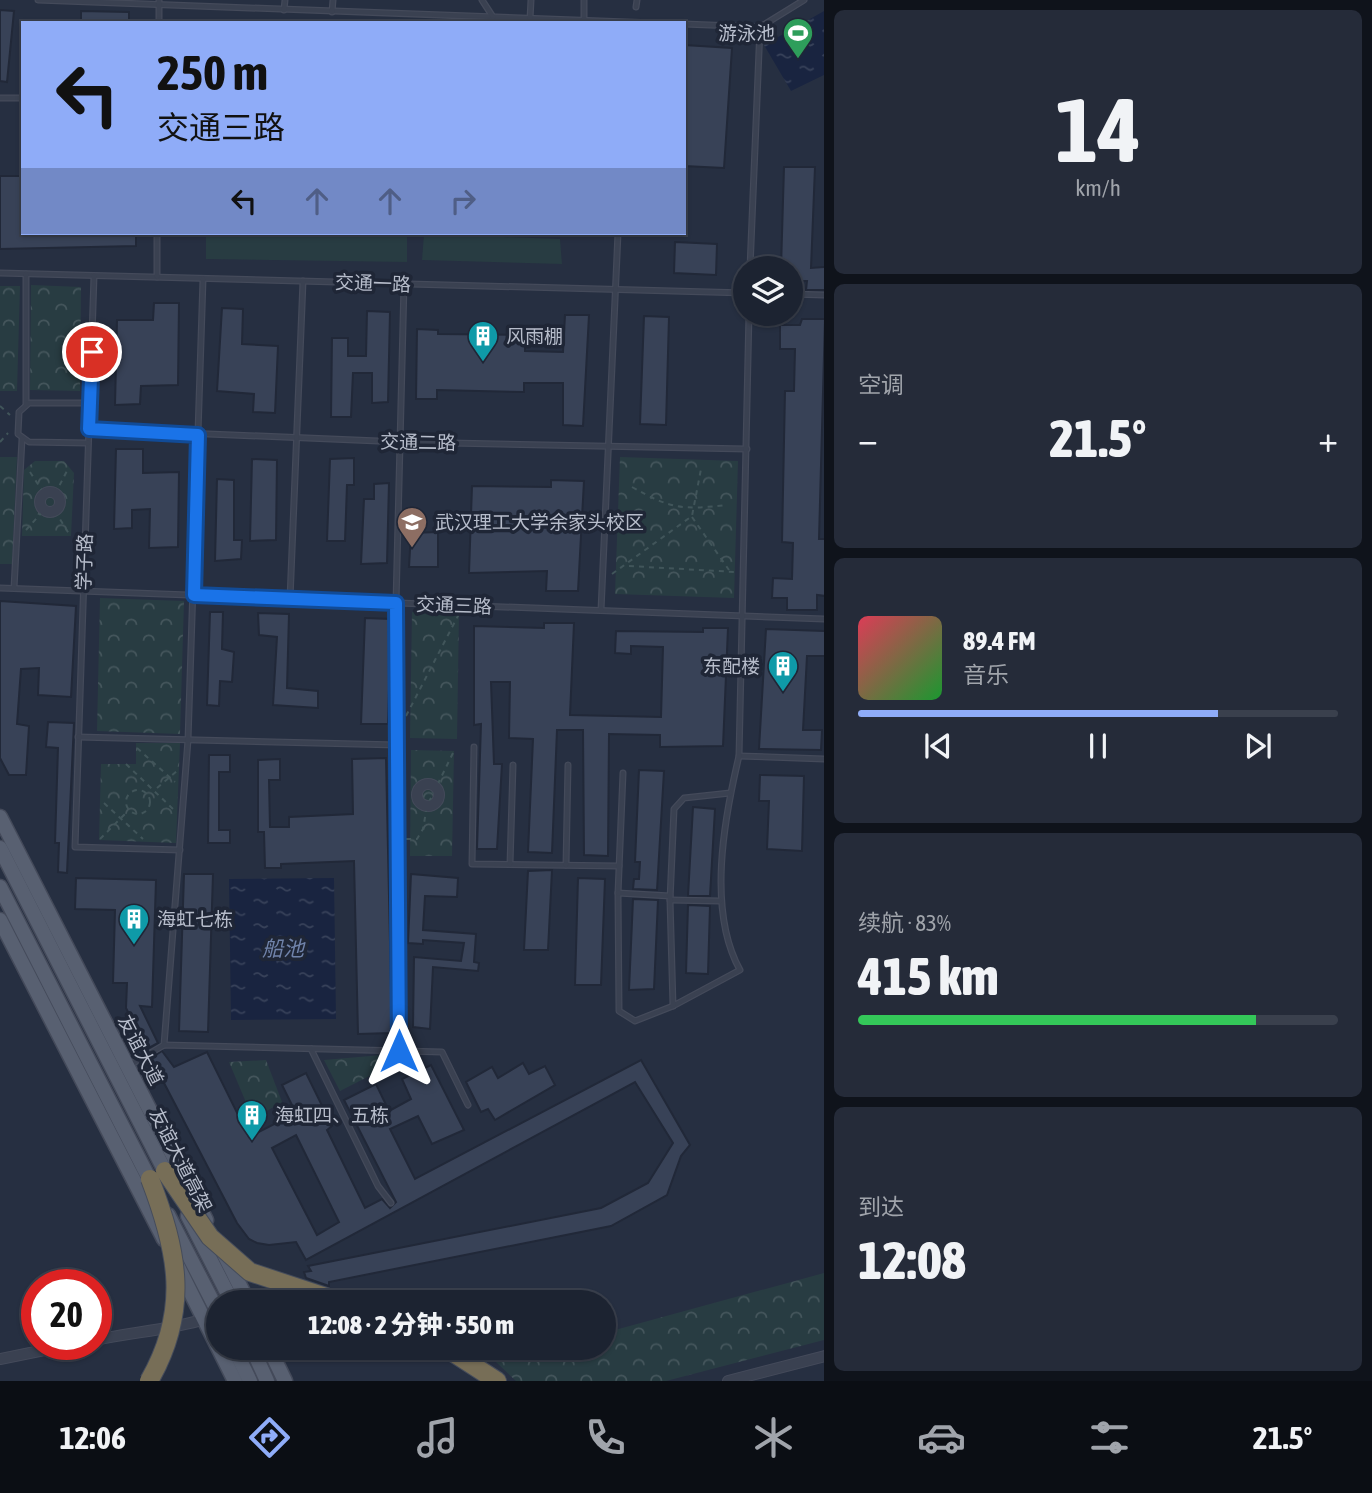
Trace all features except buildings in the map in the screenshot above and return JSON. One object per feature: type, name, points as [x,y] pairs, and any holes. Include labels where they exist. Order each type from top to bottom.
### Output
[{"type":"highway","points":[[157,1175],[210,1237],[250,1272],[305,1290]]},
{"type":"highway","points":[[149,1381],[167,1350],[178,1298],[157,1175]]},
{"type":"highway","points":[[459,1360],[483,1381]]},
{"type":"highway","points":[[464,1360],[497,1381]]},
{"type":"main road","name":"友谊大道","points":[[0,817],[242,1290]]},
{"type":"main road","name":"友谊大道高架","points":[[0,848],[157,1175],[206,1301]]},
{"type":"main road","name":"友谊大道高架","points":[[0,887],[157,1175],[225,1290]]},
{"type":"main road","points":[[0,920],[206,1305]]},
{"type":"main road","points":[[228,1360],[235,1381]]},
{"type":"main road","points":[[240,1360],[250,1381]]},
{"type":"main road","points":[[257,1360],[267,1381]]},
{"type":"main road","points":[[275,1360],[285,1381]]},
{"type":"street","points":[[50,494],[60,504],[50,510],[41,502],[50,494]]},
{"type":"street","points":[[428,784],[436,788],[437,801],[427,806],[419,801],[418,790],[428,784]]},
{"type":"street","points":[[112,1337],[147,1329],[173,1328],[206,1318]]},
{"type":"street","points":[[0,1359],[21,1355]]},
{"type":"street","points":[[728,1381],[824,1356]]},
{"type":"lane","points":[[38,0],[606,21]]},
{"type":"lane","points":[[194,7],[195,0]]},
{"type":"lane","points":[[235,0],[235,9]]},
{"type":"lane","points":[[284,10],[285,0]]},
{"type":"lane","points":[[332,12],[333,0]]},
{"type":"lane","points":[[482,0],[494,17]]},
{"type":"lane","points":[[530,19],[531,0]]},
{"type":"lane","points":[[584,0],[584,20]]},
{"type":"lane","points":[[686,24],[760,27],[804,0]]},
{"type":"lane","points":[[159,3],[159,21]]},
{"type":"lane","points":[[750,256],[760,27]]},
{"type":"lane","points":[[0,98],[21,98]]},
{"type":"lane","points":[[156,277],[157,235]]},
{"type":"lane","points":[[601,610],[618,235]]},
{"type":"lane","name":"交通一路","points":[[0,273],[733,293]]},
{"type":"lane","points":[[26,274],[26,404],[19,412],[18,435],[22,439],[88,443]]},
{"type":"lane","name":"学子路","points":[[91,848],[75,847],[94,276]]},
{"type":"lane","points":[[164,1045],[187,740],[203,279]]},
{"type":"lane","points":[[290,598],[303,281]]},
{"type":"lane","points":[[399,1051],[396,603],[404,284]]},
{"type":"lane","points":[[803,294],[824,295]]},
{"type":"lane","points":[[623,773],[618,893],[618,1011],[635,1021],[673,1006],[740,970],[731,955],[720,901],[730,793],[739,756],[749,326]]},
{"type":"lane","points":[[26,404],[90,403]]},
{"type":"lane","name":"交通二路","points":[[89,429],[402,442],[747,449]]},
{"type":"lane","points":[[14,588],[22,439]]},
{"type":"lane","name":"交通三路","points":[[0,587],[824,619]]},
{"type":"lane","points":[[78,737],[397,745]]},
{"type":"lane","points":[[474,747],[472,864],[619,866]]},
{"type":"lane","points":[[739,756],[824,759]]},
{"type":"lane","points":[[510,864],[513,765]]},
{"type":"lane","points":[[566,865],[568,765]]},
{"type":"lane","points":[[673,1006],[670,898],[674,809],[684,798],[730,793]]},
{"type":"lane","points":[[91,848],[180,850]]},
{"type":"lane","points":[[618,893],[720,901]]},
{"type":"lane","points":[[128,1066],[164,1045],[442,1052],[468,1105]]},
{"type":"lane","points":[[311,1049],[378,1186],[391,1203]]},
{"type":"path","points":[[0,406],[18,423],[0,442]]},
{"type":"path","points":[[21,463],[50,494],[68,469]]},
{"type":"path","points":[[701,470],[691,509],[692,516],[730,572]]},
{"type":"path","points":[[632,487],[663,505],[691,509],[726,505]]},
{"type":"path","points":[[22,536],[50,510],[69,534]]},
{"type":"path","points":[[602,580],[627,566],[692,516]]},
{"type":"path","points":[[627,566],[743,572]]},
{"type":"path","points":[[397,734],[464,605]]},
{"type":"path","points":[[127,738],[184,789]]},
{"type":"path","points":[[398,839],[418,839],[423,829],[427,806],[454,751]]},
{"type":"path","points":[[125,764],[155,789],[182,818]]},
{"type":"path","points":[[155,789],[178,771]]},
{"type":"path","points":[[138,789],[145,792],[150,803],[147,810],[136,814],[129,810],[126,804],[129,793],[138,789]]},
{"type":"path","points":[[104,803],[144,840]]},
{"type":"path","points":[[91,848],[129,810]]},
{"type":"green space","points":[[206,235],[407,235],[407,262],[206,259]]},
{"type":"green space","points":[[424,235],[451,235],[560,239],[562,264],[422,260]]},
{"type":"green space","points":[[31,285],[81,287],[80,391],[30,390]]},
{"type":"green space","points":[[0,286],[20,286],[17,391],[0,391]]},
{"type":"green space","points":[[0,457],[17,457],[12,564],[0,564]]},
{"type":"green space","points":[[620,457],[738,461],[734,598],[615,594]]},
{"type":"green space","points":[[35,461],[64,461],[74,473],[71,536],[22,536],[24,470]]},
{"type":"green space","points":[[100,598],[184,601],[180,734],[97,731]]},
{"type":"green space","points":[[412,612],[459,613],[457,739],[410,738]]},
{"type":"green space","points":[[136,743],[180,743],[176,843],[99,840],[101,764],[136,764]]},
{"type":"green space","points":[[411,750],[454,751],[452,856],[410,856]]},
{"type":"green space","points":[[382,1055],[391,1058],[391,1065],[340,1091],[324,1060]]},
{"type":"green space","points":[[266,1060],[282,1102],[253,1119],[229,1062]]},
{"type":"green space","points":[[824,1273],[824,1340],[666,1381],[516,1381],[496,1362],[616,1360],[616,1330]]},
{"type":"water","name":"游泳池","points":[[824,11],[824,75],[791,91],[764,45]]},
{"type":"water","name":"船池","points":[[334,878],[336,1019],[231,1020],[229,879]]},
{"type":"place","name":"游泳池","points":[[798,60]]},
{"type":"place","name":"风雨棚","points":[[483,363]]},
{"type":"place","name":"武汉理工大学余家头校区","points":[[412,549]]},
{"type":"place","name":"东配楼","points":[[783,693]]},
{"type":"place","name":"海虹七栋","points":[[134,946]]},
{"type":"place","name":"海虹四、五栋","points":[[252,1142]]},
{"type":"route","points":[[92,352],[89,429],[198,435],[194,595],[396,603],[399,1051]]}]
